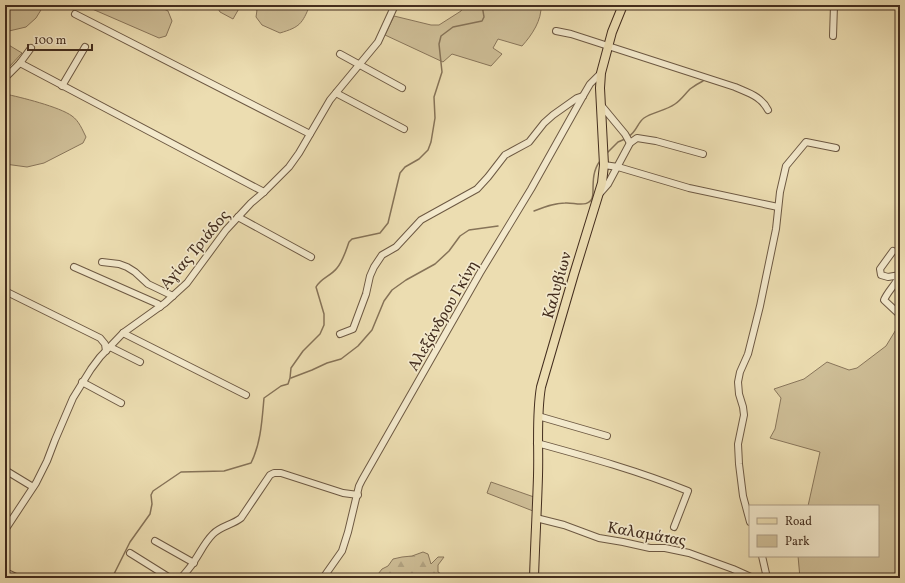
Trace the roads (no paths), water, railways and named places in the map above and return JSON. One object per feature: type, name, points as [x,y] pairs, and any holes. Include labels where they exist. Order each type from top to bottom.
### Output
[{"type":"main road","name":"Καλυβίων","points":[[534,578],[538,476],[538,416],[541,387],[600,192],[604,160],[601,73],[608,47],[623,5]]},
{"type":"street","name":"Αγίας Τριάδος","points":[[5,530],[47,461],[73,398],[91,369],[123,333],[173,296],[197,271],[226,230],[294,160],[323,111],[378,42],[395,5]]},
{"type":"street","points":[[834,5],[834,36]]},
{"type":"street","points":[[75,14],[310,134]]},
{"type":"street","points":[[556,31],[571,34],[735,87],[754,95],[764,102],[768,110]]},
{"type":"street","points":[[62,86],[85,47]]},
{"type":"street","points":[[5,78],[20,63],[31,48]]},
{"type":"street","points":[[340,54],[402,88]]},
{"type":"street","points":[[20,63],[264,192]]},
{"type":"street","name":"Αλεξάνδρου Γκίνη","points":[[323,578],[342,551],[358,495],[359,486],[362,480],[480,273],[531,189],[590,84],[601,73]]},
{"type":"street","points":[[336,93],[404,129]]},
{"type":"street","points":[[340,334],[353,329],[366,294],[370,276],[382,255],[396,247],[422,220],[477,189],[505,155],[529,142],[544,123],[577,98],[583,96]]},
{"type":"street","points":[[601,105],[628,138]]},
{"type":"street","points":[[628,138],[643,138],[703,154]]},
{"type":"street","points":[[600,192],[608,184],[618,167],[628,138]]},
{"type":"street","points":[[749,518],[739,464],[738,444],[744,415],[738,382],[740,372],[748,354],[760,306],[776,229],[778,207],[786,166],[806,142],[836,148]]},
{"type":"street","points":[[604,160],[618,167],[689,188],[778,207]]},
{"type":"street","points":[[238,217],[311,257]]},
{"type":"street","points":[[893,251],[880,270],[881,274],[888,277],[900,275]]},
{"type":"street","points":[[102,262],[119,264],[127,267],[148,284],[173,296]]},
{"type":"street","points":[[74,267],[158,304],[160,307]]},
{"type":"street","points":[[900,275],[897,282],[888,292],[884,300],[900,315]]},
{"type":"street","points":[[5,291],[100,338],[108,349],[140,362]]},
{"type":"street","points":[[123,333],[246,395]]},
{"type":"street","points":[[82,382],[121,403]]},
{"type":"street","points":[[538,416],[607,436]]},
{"type":"street","points":[[538,443],[618,466],[658,479],[688,491],[674,527]]},
{"type":"street","points":[[5,470],[33,486]]},
{"type":"street","points":[[181,578],[194,563],[206,542],[220,529],[236,523],[241,518],[270,475],[274,473],[280,473],[343,493],[358,495]]},
{"type":"street","name":"Καλαμάτας","points":[[536,518],[564,525],[599,538],[650,548],[665,548],[689,553],[754,578]]},
{"type":"street","points":[[155,541],[194,563]]},
{"type":"street","points":[[130,553],[170,578]]},
{"type":"street","points":[[762,557],[767,578]]},
{"type":"street","points":[[5,572],[18,578]]},
{"type":"waterway","points":[[112,578],[130,542],[150,514],[152,504],[151,495],[153,491],[181,472],[224,471],[251,463],[259,439],[264,398],[281,386],[288,384],[291,368],[303,351],[320,334],[324,325],[324,314],[316,287],[321,281],[335,271],[349,242],[352,239],[380,233],[388,223],[400,173],[405,167],[419,159],[428,150],[431,142],[435,118],[434,97],[442,72],[439,44],[441,36],[453,27],[482,21],[484,17],[482,5]]},
{"type":"waterway","points":[[628,137],[633,133],[644,118],[675,104],[690,89],[703,81]]},
{"type":"waterway","points":[[606,154],[618,142],[625,139]]},
{"type":"waterway","points":[[534,211],[557,204],[584,204],[590,201],[593,196],[593,179],[600,161]]},
{"type":"waterway","points":[[291,378],[327,363],[341,359],[358,346],[372,330],[384,301],[392,290],[406,280],[435,264],[449,251],[460,236],[469,230],[498,226]]}]
